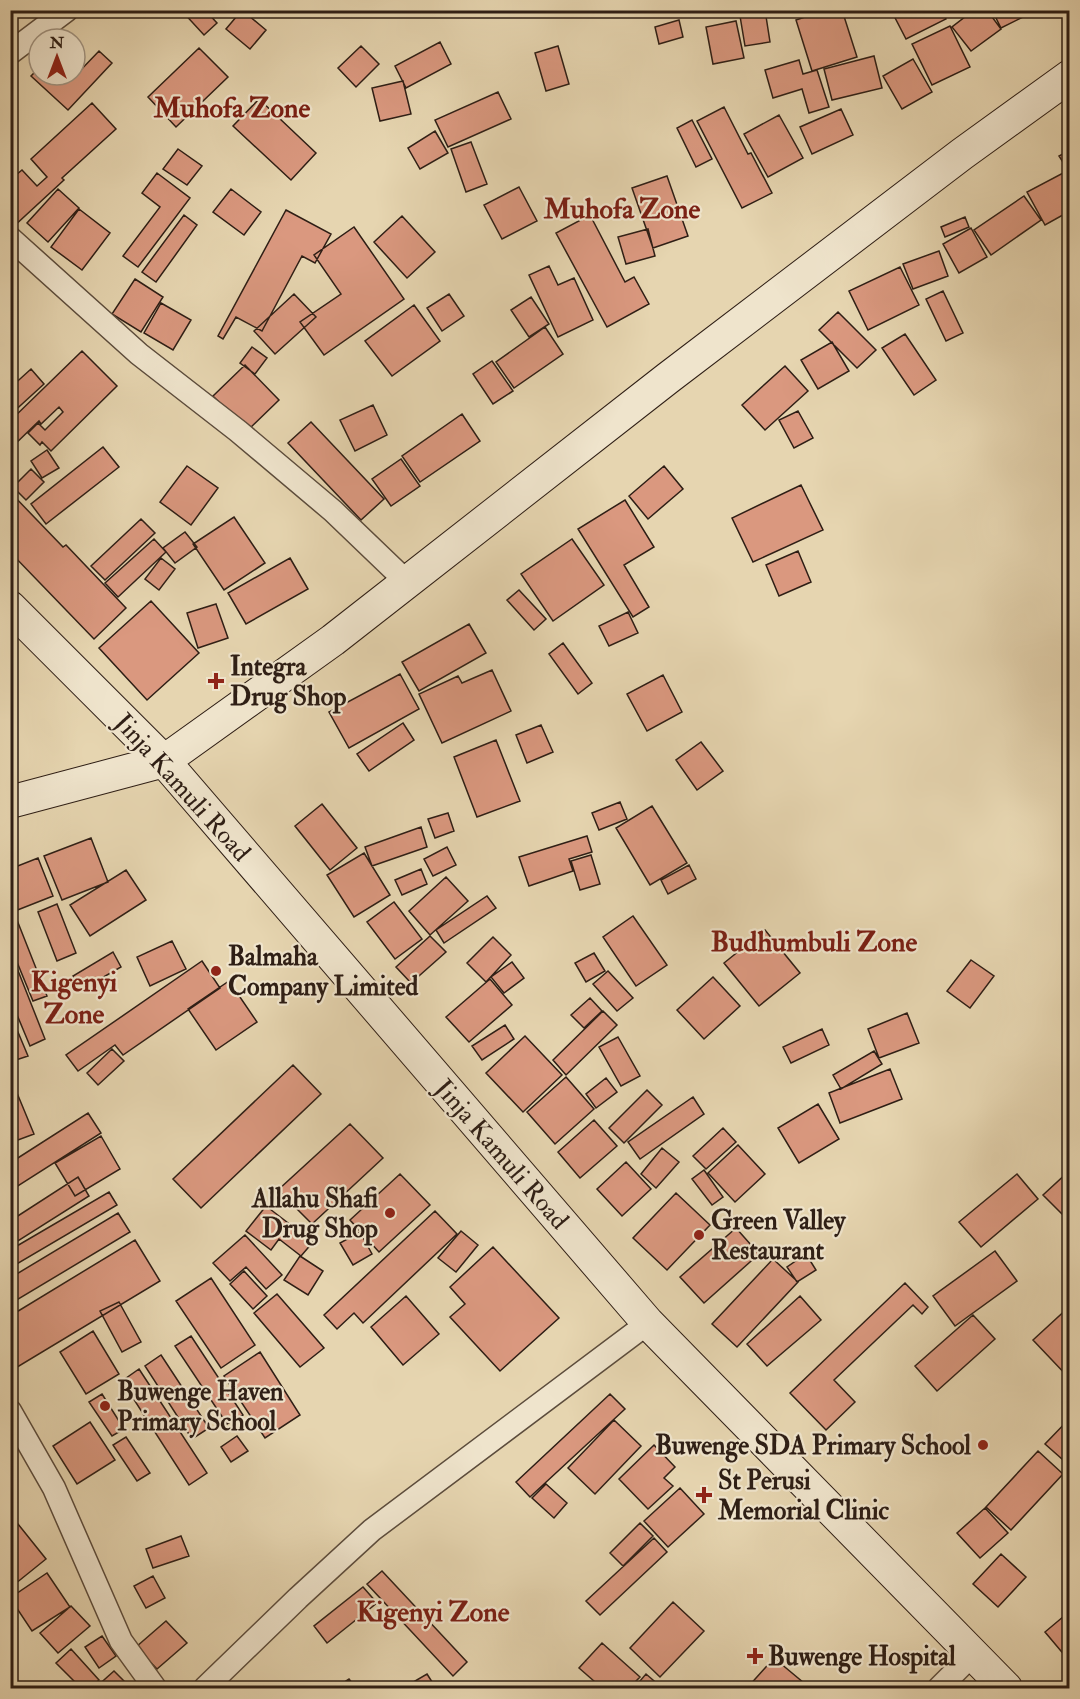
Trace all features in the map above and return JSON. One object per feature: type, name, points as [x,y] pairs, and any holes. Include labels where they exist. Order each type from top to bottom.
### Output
[{"type":"main road","points":[[10,802],[164,762],[333,640],[668,378],[962,154],[1070,76]]},
{"type":"main road","name":"Jinja Kamuli Road","points":[[10,607],[164,762],[648,1323],[1006,1689]]},
{"type":"street","points":[[10,53],[67,10]]},
{"type":"street","points":[[10,238],[139,354],[238,431],[333,511],[408,583]]},
{"type":"street","points":[[205,1689],[372,1530],[648,1323]]},
{"type":"street","points":[[10,1411],[54,1488],[121,1641],[156,1689]]},
{"type":"street","points":[[939,1689],[973,1654]]},
{"type":"building","points":[[181,10],[205,10],[217,23],[204,35]]},
{"type":"building","points":[[242,10],[266,30],[250,49],[226,29]]},
{"type":"building","points":[[699,10],[738,10],[700,16]]},
{"type":"building","points":[[739,10],[765,10],[770,42],[745,46]]},
{"type":"building","points":[[826,10],[842,10],[857,57],[812,71],[796,20]]},
{"type":"building","points":[[891,10],[942,10],[946,19],[906,39]]},
{"type":"building","points":[[974,10],[987,10],[1001,29],[971,51],[952,27]]},
{"type":"building","points":[[992,10],[1030,10],[1031,13],[1001,28]]},
{"type":"building","points":[[679,20],[683,37],[659,44],[655,27]]},
{"type":"building","points":[[736,21],[744,58],[713,64],[706,27]]},
{"type":"building","points":[[950,26],[970,67],[932,85],[912,44]]},
{"type":"building","points":[[440,42],[451,64],[406,88],[395,66]]},
{"type":"building","points":[[361,46],[379,64],[356,87],[338,68]]},
{"type":"building","points":[[558,46],[569,84],[546,91],[535,53]]},
{"type":"building","points":[[199,48],[228,77],[176,127],[148,97]]},
{"type":"building","points":[[99,51],[112,63],[68,110],[43,87],[87,87],[87,64]]},
{"type":"building","points":[[874,56],[882,88],[832,100],[824,69]]},
{"type":"building","points":[[913,59],[932,92],[902,109],[883,76]]},
{"type":"building","points":[[799,60],[803,74],[817,70],[829,107],[809,113],[802,89],[773,98],[765,70]]},
{"type":"building","points":[[403,81],[411,114],[380,121],[372,88]]},
{"type":"building","points":[[498,92],[511,119],[448,147],[435,120]]},
{"type":"building","points":[[259,99],[316,153],[291,180],[233,126]]},
{"type":"building","points":[[92,103],[116,129],[13,227],[10,225],[10,180],[22,170],[37,186],[47,177],[31,159]]},
{"type":"building","points":[[724,107],[748,154],[751,153],[772,193],[742,208],[697,121]]},
{"type":"building","points":[[841,109],[853,135],[812,154],[800,127]]},
{"type":"building","points":[[779,115],[803,158],[768,177],[744,134]]},
{"type":"building","points":[[692,120],[712,159],[696,167],[677,128]]},
{"type":"building","points":[[435,131],[448,153],[420,169],[408,148]]},
{"type":"building","points":[[471,142],[487,184],[466,192],[451,149]]},
{"type":"building","points":[[178,149],[202,166],[187,185],[163,169]]},
{"type":"building","points":[[1070,150],[1070,164],[1066,167],[1059,156]]},
{"type":"building","points":[[1065,172],[1070,180],[1070,211],[1045,225],[1027,192]]},
{"type":"building","points":[[157,173],[190,198],[138,267],[123,256],[160,207],[142,193]]},
{"type":"building","points":[[667,176],[688,236],[653,248],[632,188]]},
{"type":"building","points":[[519,187],[537,221],[502,239],[484,205]]},
{"type":"building","points":[[58,189],[79,208],[48,242],[27,223]]},
{"type":"building","points":[[231,189],[261,212],[244,235],[213,212]]},
{"type":"building","points":[[1024,196],[1041,220],[991,255],[974,230]]},
{"type":"building","points":[[79,209],[110,233],[82,270],[51,247]]},
{"type":"building","points":[[286,210],[331,234],[315,263],[302,256],[262,331],[236,317],[223,339],[218,336]]},
{"type":"building","points":[[184,215],[197,225],[156,282],[142,272]]},
{"type":"building","points":[[590,215],[625,282],[634,277],[649,304],[607,327],[556,233]]},
{"type":"building","points":[[402,216],[435,252],[407,278],[374,242]]},
{"type":"building","points":[[965,217],[969,227],[945,237],[941,227]]},
{"type":"building","points":[[354,227],[404,299],[324,355],[300,322],[341,294],[314,255]]},
{"type":"building","points":[[971,228],[987,257],[959,273],[943,244]]},
{"type":"building","points":[[648,229],[655,256],[626,264],[618,237]]},
{"type":"building","points":[[939,251],[948,276],[913,289],[903,264]]},
{"type":"building","points":[[549,266],[558,285],[574,278],[593,320],[558,337],[529,275]]},
{"type":"building","points":[[900,267],[919,305],[868,330],[849,291]]},
{"type":"building","points":[[135,279],[163,297],[141,332],[112,314]]},
{"type":"building","points":[[943,291],[963,333],[946,341],[926,299]]},
{"type":"building","points":[[294,294],[316,317],[275,354],[254,331]]},
{"type":"building","points":[[449,294],[464,316],[442,331],[427,308]]},
{"type":"building","points":[[531,297],[549,324],[529,337],[511,310]]},
{"type":"building","points":[[161,303],[191,320],[173,350],[144,333]]},
{"type":"building","points":[[414,305],[440,341],[392,376],[365,341]]},
{"type":"building","points":[[838,312],[876,350],[857,368],[819,330]]},
{"type":"building","points":[[545,327],[563,354],[514,388],[496,362]]},
{"type":"building","points":[[905,334],[936,380],[914,395],[882,348]]},
{"type":"building","points":[[832,342],[849,371],[818,389],[801,360]]},
{"type":"building","points":[[252,347],[267,358],[255,374],[240,363]]},
{"type":"building","points":[[82,351],[117,386],[51,451],[42,442],[40,445],[28,433],[38,423],[45,430],[63,412],[59,407],[41,424],[39,421],[10,449],[10,421]]},
{"type":"building","points":[[492,361],[513,391],[493,404],[473,374]]},
{"type":"building","points":[[245,365],[279,400],[247,431],[213,396]]},
{"type":"building","points":[[785,366],[808,391],[765,430],[742,405]]},
{"type":"building","points":[[31,369],[44,384],[10,415],[10,388]]},
{"type":"building","points":[[373,405],[387,435],[355,451],[340,420]]},
{"type":"building","points":[[798,411],[813,438],[794,448],[779,420]]},
{"type":"building","points":[[462,414],[480,441],[420,482],[402,456]]},
{"type":"building","points":[[311,422],[384,499],[361,520],[288,443]]},
{"type":"building","points":[[103,447],[119,467],[46,524],[31,504]]},
{"type":"building","points":[[47,450],[59,468],[42,478],[31,461]]},
{"type":"building","points":[[401,459],[420,486],[391,506],[372,479]]},
{"type":"building","points":[[187,466],[218,488],[191,525],[160,502]]},
{"type":"building","points":[[664,466],[683,489],[648,519],[629,496]]},
{"type":"building","points":[[31,469],[44,482],[26,500],[13,487]]},
{"type":"building","points":[[801,485],[823,530],[753,562],[732,518]]},
{"type":"building","points":[[10,492],[63,547],[66,545],[126,608],[94,639],[10,552]]},
{"type":"building","points":[[625,500],[654,547],[624,565],[649,607],[633,617],[578,529]]},
{"type":"building","points":[[234,517],[265,563],[224,590],[193,544]]},
{"type":"building","points":[[141,519],[155,533],[105,580],[91,566]]},
{"type":"building","points":[[185,532],[197,547],[175,563],[163,548]]},
{"type":"building","points":[[154,539],[166,552],[118,597],[105,583]]},
{"type":"building","points":[[572,539],[604,585],[553,621],[521,574]]},
{"type":"building","points":[[798,551],[811,582],[779,596],[766,565]]},
{"type":"building","points":[[161,558],[175,569],[159,590],[145,579]]},
{"type":"building","points":[[290,558],[308,589],[246,624],[228,593]]},
{"type":"building","points":[[519,590],[546,619],[534,630],[507,600]]},
{"type":"building","points":[[151,601],[199,653],[147,700],[99,648]]},
{"type":"building","points":[[216,604],[228,638],[198,648],[187,613]]},
{"type":"building","points":[[628,612],[638,633],[609,646],[599,626]]},
{"type":"building","points":[[469,624],[486,653],[419,691],[402,662]]},
{"type":"building","points":[[563,643],[592,683],[578,694],[549,654]]},
{"type":"building","points":[[492,670],[511,711],[442,743],[419,694],[458,676],[462,683]]},
{"type":"building","points":[[400,674],[419,709],[349,748],[329,712]]},
{"type":"building","points":[[663,675],[682,712],[647,731],[627,694]]},
{"type":"building","points":[[403,723],[414,740],[369,771],[357,754]]},
{"type":"building","points":[[541,725],[553,752],[527,763],[516,735]]},
{"type":"building","points":[[496,740],[520,801],[477,817],[454,757]]},
{"type":"building","points":[[701,742],[723,771],[697,790],[676,760]]},
{"type":"building","points":[[620,802],[627,819],[599,830],[592,813]]},
{"type":"building","points":[[322,804],[357,848],[330,870],[295,826]]},
{"type":"building","points":[[652,806],[687,863],[650,885],[616,828]]},
{"type":"building","points":[[448,813],[454,831],[435,838],[428,819]]},
{"type":"building","points":[[421,827],[427,847],[372,866],[365,847]]},
{"type":"building","points":[[587,836],[592,852],[569,859],[573,871],[529,886],[519,857]]},
{"type":"building","points":[[91,838],[108,882],[62,900],[44,856]]},
{"type":"building","points":[[447,847],[456,865],[433,876],[424,859]]},
{"type":"building","points":[[364,853],[390,895],[354,917],[327,875]]},
{"type":"building","points":[[591,855],[600,884],[580,890],[571,861]]},
{"type":"building","points":[[38,858],[53,896],[15,911],[10,898],[10,869]]},
{"type":"building","points":[[689,865],[696,879],[668,894],[661,880]]},
{"type":"building","points":[[421,869],[427,884],[402,895],[395,880]]},
{"type":"building","points":[[126,870],[146,900],[90,936],[70,905]]},
{"type":"building","points":[[446,877],[468,901],[430,935],[409,911]]},
{"type":"building","points":[[487,896],[496,908],[444,943],[436,930]]},
{"type":"building","points":[[394,902],[422,939],[395,959],[367,922]]},
{"type":"building","points":[[57,904],[76,953],[57,961],[38,912]]},
{"type":"building","points":[[15,915],[47,996],[33,1001],[10,945],[10,916]]},
{"type":"building","points":[[633,916],[667,965],[636,986],[603,937]]},
{"type":"building","points":[[765,930],[800,973],[759,1006],[724,963]]},
{"type":"building","points":[[430,936],[446,952],[411,983],[396,967]]},
{"type":"building","points":[[493,937],[511,955],[486,982],[467,963]]},
{"type":"building","points":[[172,941],[186,969],[150,986],[137,957]]},
{"type":"building","points":[[113,952],[121,967],[81,990],[73,976]]},
{"type":"building","points":[[594,953],[605,971],[586,982],[575,963]]},
{"type":"building","points":[[971,960],[994,976],[970,1008],[947,991]]},
{"type":"building","points":[[202,961],[220,988],[123,1055],[115,1045],[78,1071],[66,1055]]},
{"type":"building","points":[[512,962],[524,978],[504,993],[491,977]]},
{"type":"building","points":[[15,963],[45,1039],[30,1046],[10,998],[10,965]]},
{"type":"building","points":[[608,971],[633,998],[617,1011],[593,984]]},
{"type":"building","points":[[713,977],[740,1006],[704,1039],[677,1010]]},
{"type":"building","points":[[490,979],[512,1005],[469,1042],[446,1017]]},
{"type":"building","points":[[229,981],[257,1022],[216,1050],[188,1009]]},
{"type":"building","points":[[590,998],[602,1011],[584,1028],[571,1015]]},
{"type":"building","points":[[603,1011],[617,1025],[566,1075],[553,1060]]},
{"type":"building","points":[[10,1013],[28,1056],[10,1062]]},
{"type":"building","points":[[907,1013],[919,1043],[879,1058],[868,1029]]},
{"type":"building","points":[[505,1025],[514,1039],[482,1060],[472,1046]]},
{"type":"building","points":[[822,1029],[829,1045],[791,1063],[783,1047]]},
{"type":"building","points":[[525,1036],[562,1075],[523,1112],[486,1073]]},
{"type":"building","points":[[618,1037],[640,1076],[621,1086],[599,1047]]},
{"type":"building","points":[[112,1049],[124,1061],[98,1085],[87,1073]]},
{"type":"building","points":[[874,1051],[882,1064],[841,1089],[833,1075]]},
{"type":"building","points":[[293,1065],[321,1094],[201,1208],[173,1179]]},
{"type":"building","points":[[890,1069],[902,1099],[840,1123],[829,1093]]},
{"type":"building","points":[[566,1077],[594,1109],[555,1144],[527,1112]]},
{"type":"building","points":[[606,1078],[617,1092],[596,1108],[586,1094]]},
{"type":"building","points":[[647,1090],[662,1105],[624,1143],[609,1128]]},
{"type":"building","points":[[17,1093],[34,1134],[10,1143],[10,1095]]},
{"type":"building","points":[[693,1097],[704,1114],[640,1159],[628,1142]]},
{"type":"building","points":[[818,1104],[839,1139],[799,1163],[778,1128]]},
{"type":"building","points":[[88,1113],[101,1133],[10,1191],[10,1163]]},
{"type":"building","points":[[594,1120],[617,1146],[580,1178],[558,1152]]},
{"type":"building","points":[[350,1124],[383,1158],[312,1224],[278,1190]]},
{"type":"building","points":[[723,1128],[736,1142],[706,1169],[693,1156]]},
{"type":"building","points":[[101,1136],[120,1169],[75,1196],[55,1163]]},
{"type":"building","points":[[738,1145],[765,1174],[735,1202],[708,1173]]},
{"type":"building","points":[[662,1148],[679,1162],[656,1188],[641,1174]]},
{"type":"building","points":[[626,1162],[651,1189],[622,1216],[597,1189]]},
{"type":"building","points":[[704,1170],[723,1197],[712,1205],[692,1179]]},
{"type":"building","points":[[1068,1172],[1070,1173],[1070,1222],[1043,1195]]},
{"type":"building","name":"Allahu Shafi Drug Shop","points":[[400,1174],[430,1205],[379,1252],[350,1220]]},
{"type":"building","points":[[1017,1174],[1038,1199],[981,1247],[959,1222]]},
{"type":"building","points":[[78,1177],[89,1196],[10,1246],[10,1221]]},
{"type":"building","points":[[109,1192],[117,1205],[10,1268],[10,1250]]},
{"type":"building","points":[[676,1193],[710,1225],[667,1270],[633,1238]]},
{"type":"building","points":[[266,1206],[313,1242],[301,1256],[279,1239],[271,1250],[246,1231]]},
{"type":"building","points":[[435,1211],[457,1234],[363,1323],[354,1313],[337,1329],[324,1315]]},
{"type":"building","points":[[118,1213],[130,1232],[10,1304],[10,1278]]},
{"type":"building","points":[[736,1228],[759,1254],[704,1303],[680,1277]]},
{"type":"building","points":[[461,1231],[478,1245],[456,1272],[438,1258]]},
{"type":"building","points":[[360,1232],[372,1254],[353,1265],[340,1243]]},
{"type":"building","points":[[245,1235],[282,1275],[266,1289],[246,1267],[230,1281],[213,1263]]},
{"type":"building","points":[[135,1240],[160,1281],[14,1369],[10,1364],[10,1316]]},
{"type":"building","points":[[493,1247],[559,1318],[500,1371],[450,1317],[465,1304],[450,1287]]},
{"type":"building","points":[[995,1251],[1017,1281],[955,1326],[933,1296]]},
{"type":"building","points":[[806,1254],[816,1270],[797,1282],[787,1267]]},
{"type":"building","points":[[300,1256],[323,1271],[308,1295],[284,1280]]},
{"type":"building","points":[[773,1259],[798,1282],[737,1347],[712,1324]]},
{"type":"building","points":[[244,1271],[267,1296],[253,1309],[230,1284]]},
{"type":"building","points":[[211,1278],[255,1345],[221,1368],[176,1301]]},
{"type":"building","points":[[905,1283],[928,1307],[922,1314],[913,1305],[834,1380],[855,1402],[826,1430],[790,1393]]},
{"type":"building","points":[[277,1294],[324,1348],[300,1367],[254,1313]]},
{"type":"building","points":[[406,1296],[439,1334],[403,1365],[371,1327]]},
{"type":"building","points":[[800,1296],[821,1320],[767,1366],[747,1344]]},
{"type":"building","points":[[119,1302],[141,1342],[122,1352],[100,1311]]},
{"type":"building","points":[[1070,1306],[1070,1377],[1069,1378],[1033,1340]]},
{"type":"building","points":[[973,1315],[995,1339],[937,1391],[915,1366]]},
{"type":"building","points":[[93,1331],[119,1374],[86,1394],[60,1352]]},
{"type":"building","points":[[191,1336],[243,1415],[227,1424],[175,1346]]},
{"type":"building","points":[[260,1352],[300,1415],[265,1438],[224,1376]]},
{"type":"building","points":[[161,1355],[209,1428],[192,1439],[145,1366]]},
{"type":"building","points":[[139,1369],[207,1473],[189,1485],[122,1381]]},
{"type":"building","points":[[102,1394],[124,1429],[112,1436],[89,1402]]},
{"type":"building","points":[[610,1394],[625,1409],[530,1497],[516,1482]]},
{"type":"building","points":[[1070,1418],[1070,1466],[1045,1444]]},
{"type":"building","points":[[614,1420],[641,1446],[595,1494],[568,1468]]},
{"type":"building","points":[[90,1422],[115,1460],[77,1484],[53,1446]]},
{"type":"building","points":[[237,1436],[248,1451],[231,1462],[221,1447]]},
{"type":"building","points":[[126,1437],[150,1473],[137,1481],[113,1445]]},
{"type":"building","points":[[654,1445],[675,1467],[664,1478],[673,1486],[648,1509],[619,1479]]},
{"type":"building","points":[[1038,1451],[1063,1474],[1011,1530],[986,1507]]},
{"type":"building","points":[[546,1484],[567,1503],[554,1518],[532,1498]]},
{"type":"building","points":[[680,1488],[704,1514],[668,1547],[644,1521]]},
{"type":"building","points":[[985,1508],[1008,1533],[980,1558],[957,1533]]},
{"type":"building","points":[[640,1523],[653,1536],[623,1566],[610,1553]]},
{"type":"building","points":[[18,1524],[46,1559],[10,1588],[10,1530]]},
{"type":"building","points":[[181,1536],[189,1556],[153,1568],[146,1549]]},
{"type":"building","points":[[654,1538],[667,1552],[600,1615],[586,1601]]},
{"type":"building","points":[[1001,1554],[1026,1577],[998,1607],[973,1584]]},
{"type":"building","points":[[382,1571],[467,1662],[453,1676],[367,1584]]},
{"type":"building","points":[[47,1573],[70,1607],[32,1631],[10,1598]]},
{"type":"building","points":[[153,1576],[165,1598],[146,1608],[134,1586]]},
{"type":"building","points":[[363,1587],[377,1603],[327,1643],[314,1626]]},
{"type":"building","points":[[673,1602],[704,1631],[660,1677],[630,1648]]},
{"type":"building","points":[[71,1606],[90,1626],[58,1653],[40,1633]]},
{"type":"building","points":[[1070,1611],[1070,1654],[1066,1657],[1045,1632]]},
{"type":"building","points":[[166,1621],[187,1643],[157,1669],[136,1647]]},
{"type":"building","points":[[102,1636],[116,1656],[99,1668],[85,1647]]},
{"type":"building","points":[[602,1643],[640,1677],[629,1688],[602,1688],[579,1668]]},
{"type":"building","points":[[71,1649],[99,1680],[90,1688],[81,1688],[56,1663]]},
{"type":"building","points":[[774,1658],[810,1688],[747,1688]]},
{"type":"building","points":[[114,1671],[131,1688],[95,1688]]},
{"type":"building","points":[[427,1674],[436,1688],[403,1688]]},
{"type":"building","points":[[646,1674],[660,1686],[658,1688],[634,1688]]},
{"type":"building","points":[[10,1676],[22,1688],[10,1688]]},
{"type":"building","points":[[349,1679],[356,1688],[335,1688]]},
{"type":"place","name":"Integra Drug Shop","points":[[216,681]]},
{"type":"place","name":"Balmaha Company Limited","points":[[216,971]]},
{"type":"place","name":"Allahu Shafi Drug Shop","points":[[390,1213]]},
{"type":"place","name":"Green Valley Restaurant","points":[[699,1235]]},
{"type":"place","name":"Buwenge Haven Primary School","points":[[105,1406]]},
{"type":"place","name":"Buwenge SDA Primary School","points":[[983,1445]]},
{"type":"place","name":"St Perusi Memorial Clinic","points":[[704,1495]]},
{"type":"place","name":"Buwenge Hospital","points":[[755,1656]]},
{"type":"district","name":"Muhofa Zone","points":[[232,107]]},
{"type":"district","name":"Muhofa Zone","points":[[622,208]]},
{"type":"district","name":"Budhumbuli Zone","points":[[814,941]]},
{"type":"district","name":"Kigenyi Zone","points":[[74,997]]},
{"type":"district","name":"Kigenyi Zone","points":[[433,1611]]}]
